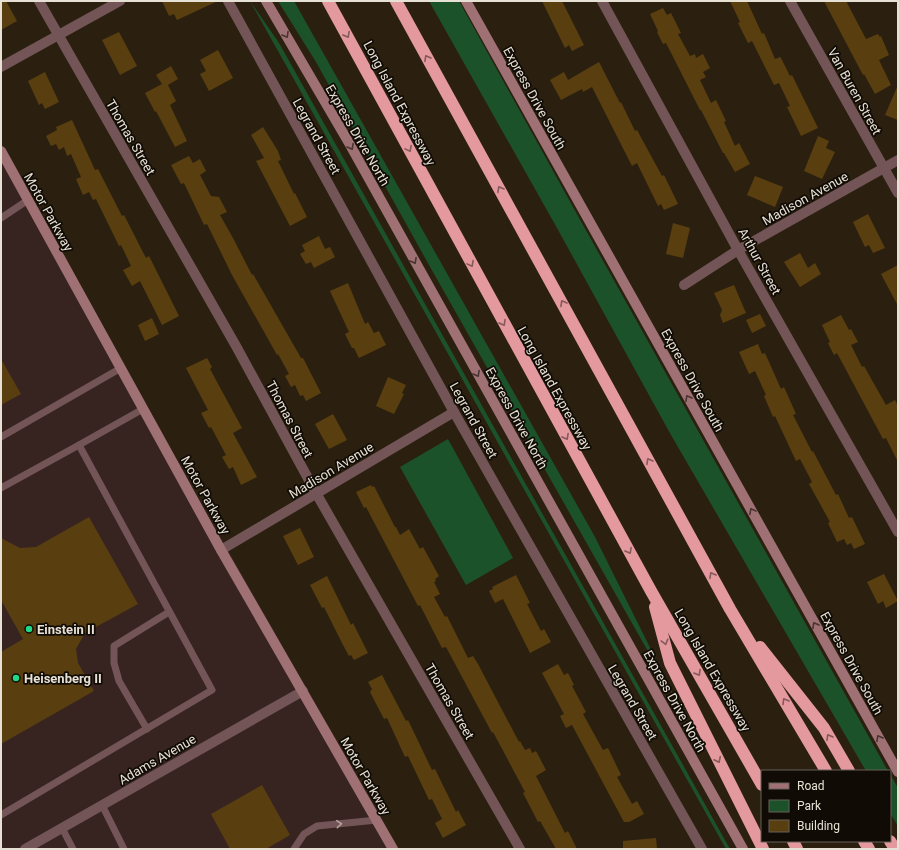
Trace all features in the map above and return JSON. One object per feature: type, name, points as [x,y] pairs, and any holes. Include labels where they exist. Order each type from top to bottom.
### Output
[{"type":"highway","name":"Long Island Expressway","points":[[328,1],[651,591],[761,783]]},
{"type":"highway","points":[[396,1],[730,609],[825,770]]},
{"type":"highway","points":[[651,591],[670,663],[763,849]]},
{"type":"highway","points":[[730,609],[824,728],[848,770]]},
{"type":"main road","name":"Express Drive North","points":[[266,1],[356,157],[742,849]]},
{"type":"main road","name":"Express Drive South","points":[[466,1],[898,772]]},
{"type":"main road","name":"Motor Parkway","points":[[1,151],[221,550],[393,849]]},
{"type":"street","name":"Thomas Street","points":[[39,1],[236,346],[316,493],[520,849]]},
{"type":"street","points":[[1,67],[120,1]]},
{"type":"street","name":"Legrand Street","points":[[228,1],[454,412],[702,849]]},
{"type":"street","name":"Arthur Street","points":[[602,1],[738,250],[898,532]]},
{"type":"street","name":"Van Buren Street","points":[[790,1],[898,193]]},
{"type":"street","name":"Madison Avenue","points":[[684,285],[738,250],[898,160]]},
{"type":"street","name":"Madison Avenue","points":[[221,550],[454,412]]},
{"type":"street","name":"Adams Avenue","points":[[30,848],[62,828],[303,691]]},
{"type":"lane","points":[[1,218],[28,200]]},
{"type":"lane","points":[[1,437],[121,368]]},
{"type":"lane","points":[[1,488],[143,409]]},
{"type":"lane","points":[[1,815],[212,690],[79,445]]},
{"type":"lane","points":[[147,729],[119,681],[114,663],[114,646],[169,612]]},
{"type":"lane","points":[[102,805],[124,849]]},
{"type":"lane","points":[[294,849],[304,834],[317,826],[377,820]]},
{"type":"lane","points":[[62,828],[73,849]]},
{"type":"shaded area","points":[[1,154],[399,849],[1,849]]},
{"type":"green space","points":[[250,1],[279,43],[730,849],[726,849]]},
{"type":"green space","points":[[278,1],[294,1],[595,537],[679,706],[429,265],[316,62]]},
{"type":"green space","points":[[429,1],[459,1],[887,770],[865,770],[671,435],[557,228]]},
{"type":"green space","points":[[448,439],[513,558],[466,585],[400,467]]},
{"type":"green space","points":[[891,776],[898,788],[898,826],[891,815]]},
{"type":"building","points":[[1,1],[6,1],[17,21],[1,30]]},
{"type":"building","points":[[162,1],[218,1],[177,20],[174,14],[169,16]]},
{"type":"building","points":[[542,1],[562,1],[584,45],[572,51],[569,45],[565,48]]},
{"type":"building","points":[[730,1],[747,1],[762,34],[764,33],[775,59],[780,57],[790,76],[792,75],[818,128],[801,136],[787,107],[790,106],[779,83],[774,85],[752,41],[748,43],[738,23],[740,22]]},
{"type":"building","points":[[824,1],[846,1],[866,39],[878,34],[880,37],[881,36],[889,55],[879,60],[891,85],[875,94],[864,74],[863,75]]},
{"type":"building","points":[[663,8],[667,15],[671,13],[681,33],[678,34],[690,56],[695,54],[696,58],[703,54],[710,68],[703,72],[706,77],[700,80],[711,103],[716,100],[726,121],[724,122],[735,146],[739,143],[750,164],[735,172],[700,110],[666,43],[663,44],[657,32],[658,31],[650,14]]},
{"type":"building","points":[[119,32],[137,66],[120,75],[102,40]]},
{"type":"building","points":[[218,50],[233,78],[209,91],[200,74],[206,71],[200,60]]},
{"type":"building","points":[[599,62],[635,131],[637,130],[662,176],[664,175],[678,204],[664,210],[661,204],[658,206],[637,163],[632,166],[592,87],[583,92],[582,89],[561,100],[550,80],[564,72],[568,80]]},
{"type":"building","points":[[171,66],[178,79],[168,85],[176,101],[170,105],[187,141],[175,147],[145,93],[162,84],[156,75]]},
{"type":"building","points":[[45,72],[59,102],[45,109],[42,103],[39,105],[28,81]]},
{"type":"building","points":[[898,85],[898,120],[885,115]]},
{"type":"building","points":[[72,120],[95,170],[98,169],[146,258],[149,256],[179,316],[162,325],[140,281],[132,286],[123,270],[131,266],[121,245],[119,246],[96,199],[93,200],[89,192],[83,195],[76,179],[81,177],[71,154],[67,156],[64,147],[59,150],[56,144],[51,146],[46,136],[57,130],[56,127]]},
{"type":"building","points":[[263,127],[278,151],[281,160],[278,161],[307,217],[290,226],[256,161],[264,158],[251,135]]},
{"type":"building","points":[[818,136],[829,141],[826,148],[835,152],[822,179],[804,171]]},
{"type":"building","points":[[189,156],[193,163],[200,159],[206,171],[200,175],[211,196],[219,197],[227,212],[220,215],[252,275],[253,274],[301,358],[303,358],[321,393],[306,401],[303,395],[300,396],[295,385],[291,387],[285,376],[289,374],[232,275],[207,224],[204,225],[184,183],[181,184],[171,165]]},
{"type":"building","points":[[755,176],[783,187],[775,207],[747,195]]},
{"type":"building","points":[[868,214],[885,248],[873,253],[869,245],[865,247],[853,222]]},
{"type":"building","points":[[673,223],[690,228],[683,258],[666,254]]},
{"type":"building","points":[[319,236],[325,249],[330,247],[335,257],[314,268],[311,262],[306,264],[300,254],[305,251],[302,245]]},
{"type":"building","points":[[800,253],[808,268],[815,263],[821,274],[800,287],[784,262]]},
{"type":"building","points":[[898,265],[898,306],[881,274]]},
{"type":"building","points":[[348,283],[365,324],[368,322],[374,333],[379,331],[386,345],[359,358],[345,334],[349,332],[330,291]]},
{"type":"building","points":[[734,285],[746,313],[723,323],[720,315],[722,310],[714,293]]},
{"type":"building","points":[[760,314],[766,326],[752,333],[746,320]]},
{"type":"building","points":[[841,315],[849,330],[851,329],[858,342],[851,345],[862,367],[864,366],[886,405],[895,400],[898,406],[898,462],[886,438],[883,439],[837,353],[834,355],[828,343],[830,342],[822,325]]},
{"type":"building","points":[[152,318],[159,334],[145,341],[138,325]]},
{"type":"building","points":[[758,344],[762,354],[765,353],[781,389],[784,387],[796,414],[793,415],[812,452],[813,451],[836,495],[838,494],[849,518],[852,517],[865,544],[854,549],[851,543],[847,545],[844,539],[837,542],[828,523],[830,522],[809,484],[812,482],[800,459],[796,461],[775,416],[773,417],[764,396],[766,395],[755,371],[749,374],[739,352]]},
{"type":"building","points":[[207,358],[212,367],[210,369],[242,428],[233,433],[257,477],[241,485],[233,467],[229,469],[222,457],[226,455],[211,427],[209,428],[201,413],[208,410],[186,368]]},
{"type":"building","points":[[1,359],[21,394],[1,405]]},
{"type":"building","points":[[388,377],[406,385],[402,393],[404,394],[394,414],[376,406]]},
{"type":"building","points":[[333,414],[347,440],[329,449],[315,424]]},
{"type":"building","points":[[371,485],[372,487],[374,486],[400,535],[409,529],[420,549],[423,547],[439,576],[434,582],[440,594],[434,597],[445,617],[447,616],[468,658],[473,656],[478,664],[519,742],[520,741],[525,750],[530,748],[532,753],[536,751],[546,770],[536,776],[565,833],[568,831],[577,849],[556,849],[540,821],[538,822],[523,793],[525,792],[493,732],[492,733],[446,647],[442,648],[420,605],[418,606],[366,507],[364,508],[356,492]]},
{"type":"building","name":"Einstein II","points":[[89,517],[138,604],[85,633],[76,649],[78,663],[94,691],[1,744],[1,652],[23,639],[1,600],[1,538],[20,548],[36,547]]},
{"type":"building","points":[[300,528],[314,557],[298,565],[283,536]]},
{"type":"building","points":[[884,574],[898,601],[886,608],[883,601],[878,604],[867,582]]},
{"type":"building","points":[[516,575],[530,603],[527,604],[541,631],[544,629],[551,642],[530,653],[503,599],[495,603],[489,591],[493,589],[492,587]]},
{"type":"building","points":[[327,576],[351,625],[353,623],[368,653],[354,660],[351,655],[349,656],[324,607],[322,608],[310,585]]},
{"type":"building","points":[[558,664],[564,675],[568,673],[574,685],[572,686],[586,712],[583,714],[603,750],[608,748],[621,775],[617,777],[632,804],[637,801],[644,814],[629,822],[624,822],[572,725],[566,728],[560,716],[564,714],[542,673]]},
{"type":"building","points":[[382,675],[406,721],[408,720],[432,770],[435,769],[456,812],[458,810],[466,825],[443,838],[435,823],[442,819],[432,799],[429,800],[408,756],[405,757],[387,718],[384,719],[370,692],[372,689],[368,682]]},
{"type":"building","points":[[262,785],[290,835],[266,849],[230,849],[211,814]]},
{"type":"building","points":[[656,838],[657,849],[623,849],[623,841]]},
{"type":"place","name":"Einstein II","points":[[29,629]]},
{"type":"place","name":"Heisenberg II","points":[[16,678]]}]
